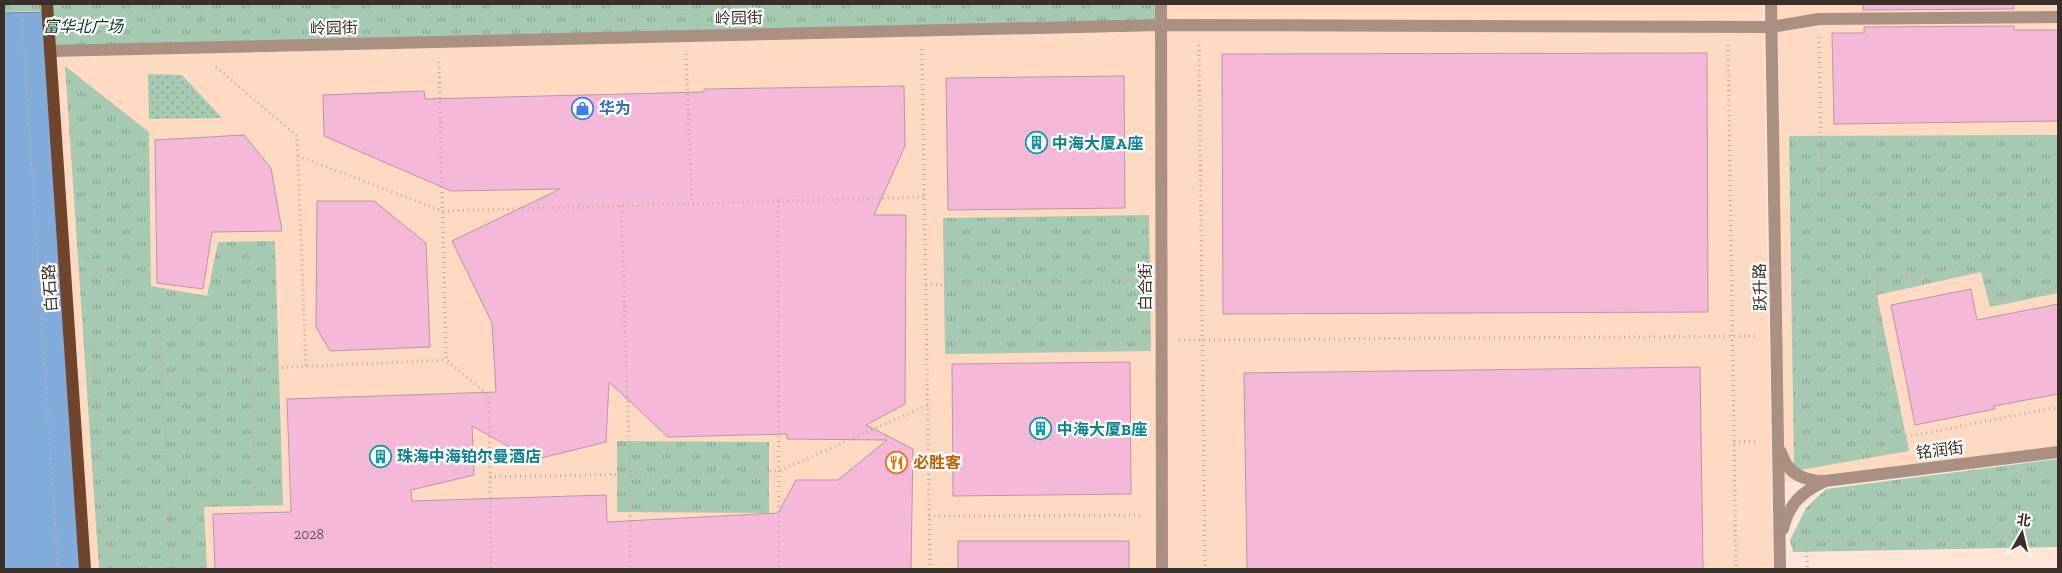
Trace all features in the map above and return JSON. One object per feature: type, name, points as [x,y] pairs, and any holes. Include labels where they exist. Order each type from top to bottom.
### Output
[{"type":"main road","name":"白石路","points":[[47,4],[85,569]]},
{"type":"street","name":"白合街","points":[[1161,4],[1162,569]]},
{"type":"street","name":"跃升路","points":[[1771,4],[1780,569]]},
{"type":"street","name":"岭园街","points":[[50,51],[1161,25],[1771,27],[1819,19],[2058,17]]},
{"type":"street","name":"铭润街","points":[[1779,441],[1782,458],[1797,476],[1815,481],[2058,452]]},
{"type":"street","name":"铭润街","points":[[1780,541],[1785,522],[1793,504],[1807,490],[1825,481]]},
{"type":"path","points":[[20,4],[58,569]]},
{"type":"path","points":[[141,4],[297,136],[306,367]]},
{"type":"path","points":[[905,6],[938,4]]},
{"type":"path","points":[[1819,19],[1822,194]]},
{"type":"path","points":[[1199,25],[1205,569]]},
{"type":"path","points":[[1728,26],[1736,569]]},
{"type":"path","points":[[922,30],[930,569]]},
{"type":"path","points":[[685,36],[692,204]]},
{"type":"path","points":[[438,42],[446,360]]},
{"type":"path","points":[[298,156],[442,211],[924,197]]},
{"type":"path","points":[[1774,194],[2058,194]]},
{"type":"path","points":[[1875,194],[1880,474]]},
{"type":"path","points":[[778,201],[779,569]]},
{"type":"path","points":[[622,206],[630,473],[630,569]]},
{"type":"path","points":[[248,252],[255,497]]},
{"type":"path","points":[[86,258],[158,312],[173,569]]},
{"type":"path","points":[[1877,284],[1985,259],[1996,301],[2058,288]]},
{"type":"path","points":[[926,285],[1161,281]]},
{"type":"path","points":[[1161,340],[1777,336]]},
{"type":"path","points":[[162,373],[446,360],[489,396],[491,569]]},
{"type":"path","points":[[490,477],[779,471],[928,405]]},
{"type":"path","points":[[1734,442],[1880,442],[2058,407]]},
{"type":"path","points":[[929,516],[1162,515]]},
{"type":"path","points":[[1780,541],[2058,536]]},
{"type":"path","points":[[1807,541],[1807,569]]},
{"type":"shaded area","points":[[1162,4],[1763,4],[1773,569],[1164,569]]},
{"type":"shaded area","points":[[1765,4],[2058,4],[2058,449],[1775,484]]},
{"type":"shaded area","points":[[1160,26],[1160,569],[87,569],[52,52]]},
{"type":"green space","points":[[4,4],[46,4],[46,11],[4,12]]},
{"type":"green space","name":"富华北广场","points":[[48,4],[1159,4],[1160,24],[51,50]]},
{"type":"green space","points":[[65,66],[149,132],[151,286],[207,296],[218,242],[275,241],[283,505],[204,507],[207,569],[99,569]]},
{"type":"green space","points":[[148,74],[182,75],[222,118],[149,119]]},
{"type":"green space","points":[[2058,135],[2058,293],[1990,307],[1981,272],[1877,295],[1909,451],[1794,471],[1789,136]]},
{"type":"green space","points":[[1149,215],[1151,351],[945,354],[943,218]]},
{"type":"green space","points":[[617,441],[769,442],[769,513],[617,512]]},
{"type":"green space","points":[[2058,459],[2058,547],[1793,552],[1790,540],[1806,508],[1826,489]]},
{"type":"water","points":[[47,12],[85,569],[10,569],[4,476],[4,13]]},
{"type":"building","points":[[1863,4],[2014,4],[2014,9],[1863,10]]},
{"type":"building","points":[[2014,26],[2014,30],[2058,30],[2058,121],[1834,124],[1832,33],[1864,33],[1864,27]]},
{"type":"building","points":[[1707,53],[1708,312],[1223,314],[1222,54]]},
{"type":"building","name":"中海大厦A座","points":[[1124,76],[1125,208],[948,210],[946,78]]},
{"type":"building","points":[[904,86],[905,146],[874,215],[906,215],[905,404],[866,425],[913,449],[911,569],[215,569],[213,514],[291,512],[287,399],[496,392],[492,323],[452,241],[560,189],[451,191],[324,136],[323,95],[424,91],[425,99],[704,92],[704,89]],"holes":[[[609,382],[668,437],[787,434],[787,439],[887,440],[838,480],[796,480],[778,513],[607,522],[606,495],[412,501],[411,490],[474,475],[472,426],[533,460],[606,442]]]},
{"type":"building","points":[[244,135],[271,168],[282,231],[212,232],[203,289],[157,283],[155,140]]},
{"type":"building","points":[[317,201],[374,201],[426,243],[430,347],[330,351],[316,327]]},
{"type":"building","points":[[1971,289],[1977,320],[2058,304],[2058,394],[1994,406],[1995,409],[1915,425],[1891,305]]},
{"type":"building","name":"中海大厦B座","points":[[1130,362],[1131,494],[953,496],[952,364]]},
{"type":"building","points":[[1700,367],[1703,569],[1247,569],[1244,373]]},
{"type":"building","points":[[958,541],[1129,541],[1129,569],[958,569]]},
{"type":"waterway","points":[[4,491],[9,569]]},
{"type":"place","name":"华为","points":[[583,108]]},
{"type":"place","name":"中海大厦A座","points":[[1036,143]]},
{"type":"place","name":"中海大厦B座","points":[[1041,429]]},
{"type":"place","name":"珠海中海铂尔曼酒店","points":[[381,456]]},
{"type":"place","name":"必胜客","points":[[897,462]]}]
